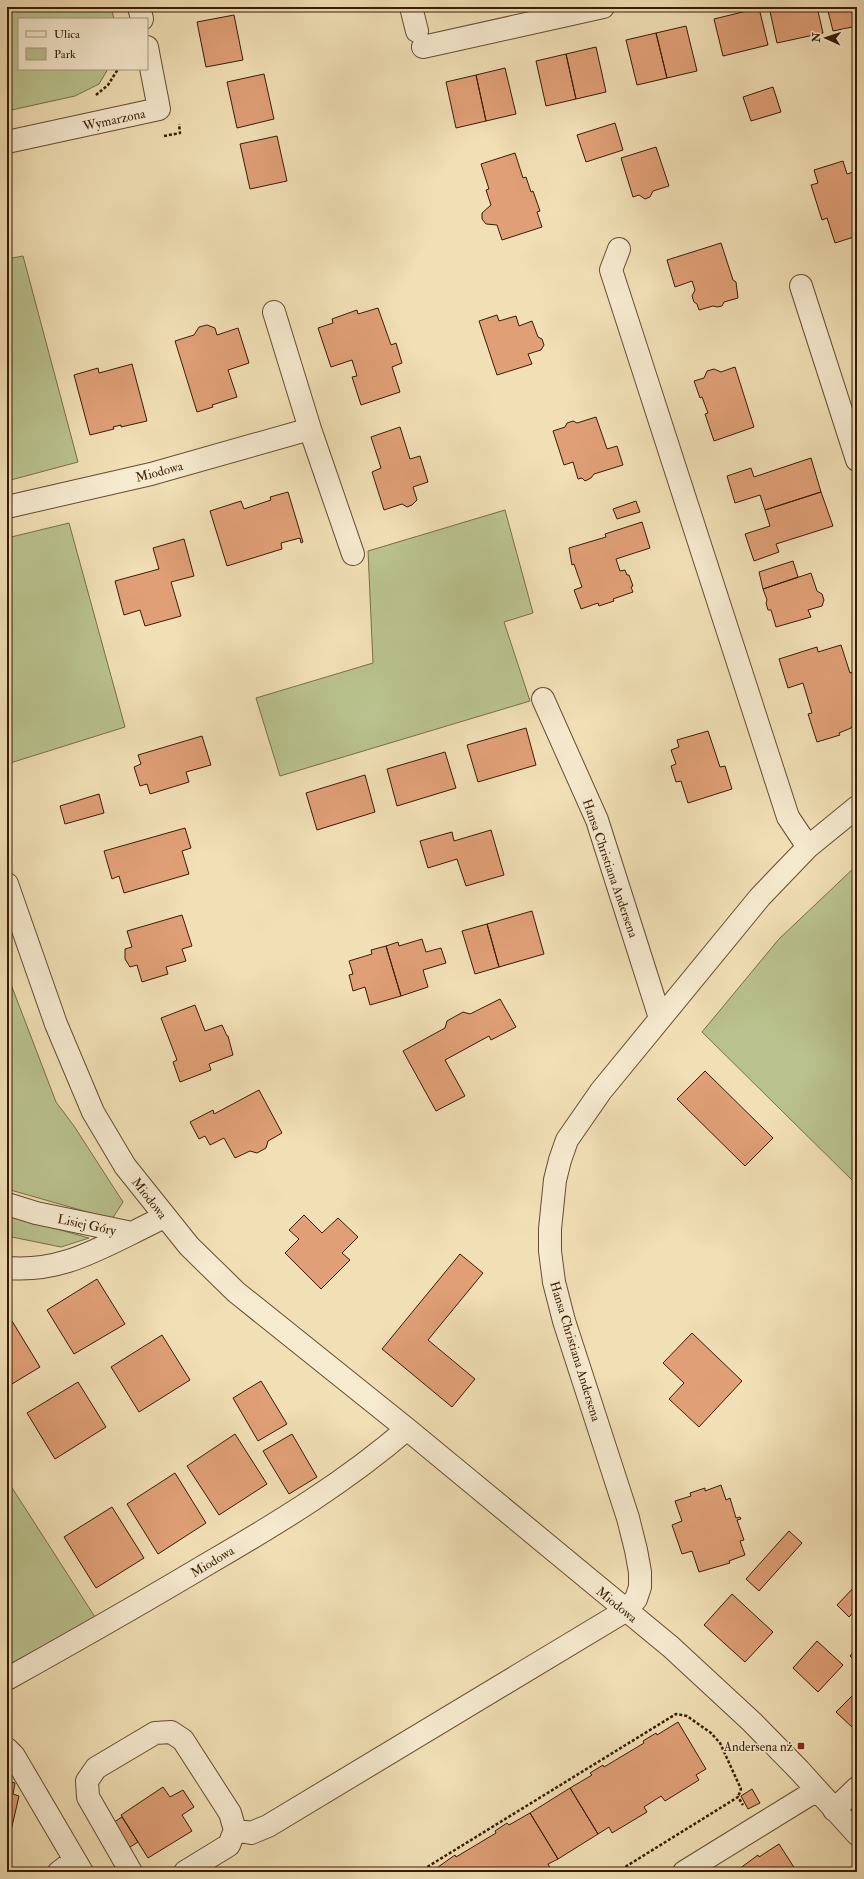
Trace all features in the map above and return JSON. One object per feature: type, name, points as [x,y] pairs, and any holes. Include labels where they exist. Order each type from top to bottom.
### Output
[{"type":"street","points":[[140,7],[142,18]]},
{"type":"street","points":[[411,7],[420,39],[603,7]]},
{"type":"street","name":"Wymarzona","points":[[7,142],[159,109],[148,52]]},
{"type":"street","points":[[618,249],[611,270],[788,817],[808,847]]},
{"type":"street","points":[[801,286],[857,460]]},
{"type":"street","points":[[274,312],[310,429],[353,554]]},
{"type":"street","name":"Miodowa","points":[[7,507],[151,474],[310,429]]},
{"type":"street","name":"Hansa Christiana Andersena","points":[[543,699],[597,820],[660,1018]]},
{"type":"street","name":"Hansa Christiana Andersena","points":[[625,1611],[636,1599],[640,1588],[640,1572],[628,1518],[564,1321],[554,1282],[550,1230],[555,1180],[567,1140],[601,1091],[660,1018],[760,897],[808,847],[857,807]]},
{"type":"street","name":"Miodowa","points":[[7,884],[56,1024],[88,1100],[124,1166],[188,1246],[236,1292],[407,1429],[625,1611],[671,1647],[726,1698],[817,1790],[857,1834]]},
{"type":"street","name":"Lisiej Góry","points":[[7,1204],[36,1213],[132,1233],[164,1217]]},
{"type":"street","points":[[7,1268],[42,1268],[61,1264],[132,1233]]},
{"type":"street","name":"Miodowa","points":[[7,1679],[102,1627],[292,1514],[379,1453],[407,1429]]},
{"type":"street","points":[[235,1830],[251,1833],[268,1826],[625,1611]]},
{"type":"street","points":[[131,1872],[88,1797],[87,1781],[96,1768],[155,1733],[171,1732],[183,1740],[230,1813],[235,1830],[229,1845],[185,1872]]},
{"type":"street","points":[[7,1749],[14,1756],[72,1868]]},
{"type":"street","points":[[834,1810],[857,1788]]},
{"type":"street","points":[[684,1872],[817,1790]]},
{"type":"path","points":[[418,1872],[676,1714],[686,1716],[710,1733],[720,1743],[741,1789],[738,1797],[617,1872]]},
{"type":"path","points":[[738,1797],[757,1827]]},
{"type":"green space","points":[[7,7],[111,7],[114,18],[18,18],[18,70],[107,70],[99,84],[75,96],[7,111]]},
{"type":"green space","points":[[23,256],[78,462],[7,481],[7,259]]},
{"type":"green space","points":[[505,510],[533,613],[504,622],[530,701],[280,776],[256,698],[373,663],[368,551]]},
{"type":"green space","points":[[69,523],[125,727],[7,764],[7,538]]},
{"type":"green space","points":[[857,865],[857,1185],[702,1032],[779,939]]},
{"type":"green space","points":[[7,974],[56,1102],[74,1126],[123,1202],[112,1219],[7,1189]]},
{"type":"green space","points":[[7,1215],[89,1238],[61,1247],[7,1236]]},
{"type":"green space","points":[[7,1480],[95,1617],[7,1666]]},
{"type":"building","points":[[769,7],[817,7],[823,33],[777,43]]},
{"type":"building","points":[[827,7],[857,7],[857,26],[833,31]]},
{"type":"building","points":[[759,8],[768,45],[723,56],[714,19]]},
{"type":"building","points":[[234,15],[243,60],[206,67],[197,22]]},
{"type":"building","points":[[686,26],[697,71],[667,78],[656,33]]},
{"type":"building","points":[[656,33],[667,78],[637,85],[626,40]]},
{"type":"building","points":[[596,47],[606,92],[576,99],[566,54]]},
{"type":"building","points":[[566,54],[576,99],[546,106],[536,61]]},
{"type":"building","points":[[505,68],[516,114],[486,121],[476,75]]},
{"type":"building","points":[[264,74],[274,119],[237,128],[227,82]]},
{"type":"building","points":[[476,75],[486,121],[456,128],[446,82]]},
{"type":"building","points":[[773,87],[781,112],[751,121],[743,97]]},
{"type":"building","points":[[615,123],[623,150],[586,162],[577,135]]},
{"type":"building","points":[[277,136],[287,181],[250,189],[240,144]]},
{"type":"building","points":[[656,147],[669,186],[653,191],[650,197],[645,199],[639,195],[633,197],[621,158]]},
{"type":"building","points":[[515,153],[523,178],[526,177],[531,192],[533,191],[540,211],[537,212],[542,227],[502,240],[497,225],[486,224],[482,219],[482,213],[491,205],[486,190],[489,189],[481,164]]},
{"type":"building","points":[[843,161],[847,174],[857,171],[857,236],[835,243],[827,218],[822,220],[811,185],[818,183],[814,170]]},
{"type":"building","points":[[721,243],[733,280],[736,282],[738,298],[724,302],[722,306],[713,306],[699,310],[692,296],[695,290],[692,281],[675,287],[667,260]]},
{"type":"building","points":[[378,308],[391,345],[396,343],[402,363],[392,367],[400,392],[361,405],[352,377],[357,376],[352,360],[331,367],[318,328],[333,323],[332,319],[357,310],[358,314]]},
{"type":"building","points":[[497,315],[499,321],[516,316],[519,326],[532,321],[538,337],[542,339],[544,345],[541,350],[528,354],[532,364],[497,375],[479,321]]},
{"type":"building","points":[[207,325],[215,328],[217,335],[238,328],[249,363],[228,370],[237,397],[212,405],[213,407],[197,412],[175,341],[194,335],[199,327]]},
{"type":"building","points":[[132,364],[147,421],[121,427],[121,425],[113,427],[114,429],[90,435],[74,375],[98,368],[99,373]]},
{"type":"building","points":[[735,367],[754,427],[714,441],[705,414],[708,413],[702,397],[700,398],[694,381],[704,378],[707,371],[714,369],[721,372]]},
{"type":"building","points":[[596,417],[607,449],[617,446],[623,465],[594,474],[591,478],[585,481],[582,478],[578,479],[573,462],[564,465],[553,431],[565,427],[567,423],[573,421],[577,423]]},
{"type":"building","points":[[400,427],[410,459],[420,456],[428,482],[413,487],[417,500],[412,505],[407,507],[402,504],[384,510],[372,472],[381,468],[371,437]]},
{"type":"building","points":[[811,458],[821,492],[765,510],[760,495],[735,503],[727,476],[751,468],[754,477]]},
{"type":"building","points":[[288,492],[303,542],[301,543],[300,538],[281,543],[282,549],[227,566],[210,511],[241,501],[244,509],[271,500],[270,497]]},
{"type":"building","points":[[821,492],[833,526],[776,544],[779,552],[754,561],[745,534],[770,526],[765,510]]},
{"type":"building","points":[[636,501],[640,512],[617,519],[613,509]]},
{"type":"building","points":[[642,522],[650,548],[616,559],[620,571],[625,570],[627,575],[629,575],[633,586],[631,587],[633,592],[599,606],[598,603],[581,609],[574,590],[582,587],[574,564],[572,565],[569,548],[606,537],[605,534]]},
{"type":"building","points":[[184,539],[194,576],[171,582],[181,616],[145,626],[140,610],[124,615],[115,581],[159,569],[153,548]]},
{"type":"building","points":[[793,561],[798,577],[763,589],[759,572]]},
{"type":"building","points":[[811,573],[817,591],[822,594],[824,600],[822,606],[808,610],[811,617],[776,627],[771,610],[768,610],[766,603],[767,600],[763,589]]},
{"type":"building","points":[[841,645],[850,673],[856,671],[857,674],[857,717],[851,728],[839,733],[840,735],[817,742],[808,714],[812,713],[803,683],[788,688],[779,659],[817,647],[818,652]]},
{"type":"building","points":[[526,728],[536,765],[478,782],[467,745]]},
{"type":"building","points":[[708,731],[720,767],[725,766],[732,789],[688,803],[681,781],[676,782],[671,766],[676,764],[671,750],[679,747],[677,740]]},
{"type":"building","points":[[202,736],[211,765],[186,772],[189,782],[150,794],[147,784],[140,786],[134,767],[141,764],[138,755]]},
{"type":"building","points":[[445,752],[456,788],[397,806],[387,769]]},
{"type":"building","points":[[365,775],[375,812],[317,830],[306,793]]},
{"type":"building","points":[[99,794],[104,813],[65,824],[60,806]]},
{"type":"building","points":[[185,828],[191,848],[182,851],[189,874],[124,893],[119,876],[112,879],[104,851]]},
{"type":"building","points":[[491,830],[504,875],[466,886],[457,859],[428,868],[420,841],[452,832],[454,841]]},
{"type":"building","points":[[532,911],[544,954],[499,967],[487,924]]},
{"type":"building","points":[[182,915],[192,946],[182,949],[186,961],[166,967],[168,974],[142,982],[137,965],[130,967],[125,959],[125,949],[132,947],[127,931]]},
{"type":"building","points":[[487,924],[499,967],[475,974],[462,931]]},
{"type":"building","points":[[422,939],[426,952],[441,948],[446,963],[423,970],[428,987],[401,996],[386,946],[398,942],[399,946]]},
{"type":"building","points":[[386,946],[401,996],[370,1005],[365,987],[353,991],[349,975],[353,974],[349,961],[372,954],[371,950]]},
{"type":"building","points":[[500,999],[516,1027],[491,1040],[489,1036],[445,1060],[465,1096],[436,1111],[403,1051],[445,1028],[447,1021],[463,1012],[470,1014]]},
{"type":"building","points":[[195,1005],[205,1031],[222,1025],[228,1036],[233,1055],[209,1064],[211,1070],[180,1082],[173,1062],[177,1060],[161,1018]]},
{"type":"building","points":[[705,1071],[773,1138],[745,1166],[677,1099]]},
{"type":"building","points":[[259,1090],[282,1133],[268,1141],[266,1148],[257,1153],[250,1151],[235,1158],[224,1138],[210,1145],[205,1136],[199,1139],[190,1122],[213,1110],[214,1114]]},
{"type":"building","points":[[304,1215],[322,1233],[338,1218],[358,1237],[342,1253],[350,1260],[321,1289],[285,1253],[299,1239],[289,1230]]},
{"type":"building","points":[[460,1254],[483,1273],[428,1340],[475,1379],[452,1407],[382,1349]]},
{"type":"building","points":[[97,1279],[125,1324],[74,1354],[47,1310]]},
{"type":"building","points":[[12,1321],[40,1367],[7,1387],[7,1324]]},
{"type":"building","points":[[692,1333],[742,1381],[699,1427],[669,1399],[684,1383],[663,1363]]},
{"type":"building","points":[[162,1335],[190,1380],[139,1412],[111,1367]]},
{"type":"building","points":[[261,1381],[287,1424],[258,1441],[233,1398]]},
{"type":"building","points":[[78,1382],[106,1427],[55,1459],[27,1413]]},
{"type":"building","points":[[235,1434],[267,1484],[219,1515],[187,1466]]},
{"type":"building","points":[[292,1434],[317,1477],[289,1494],[263,1451]]},
{"type":"building","points":[[175,1473],[206,1523],[158,1554],[127,1504]]},
{"type":"building","points":[[721,1485],[726,1500],[730,1498],[736,1518],[740,1517],[741,1519],[737,1520],[744,1540],[740,1541],[745,1555],[729,1561],[730,1563],[699,1572],[692,1551],[682,1554],[672,1525],[682,1521],[675,1501],[691,1496],[690,1493],[705,1488],[705,1491]]},
{"type":"building","points":[[112,1507],[144,1558],[96,1588],[64,1537]]},
{"type":"building","points":[[789,1531],[802,1543],[759,1591],[746,1579]]},
{"type":"building","points":[[857,1584],[857,1608],[849,1617],[837,1605]]},
{"type":"building","points":[[732,1594],[773,1632],[745,1662],[704,1625]]},
{"type":"building","points":[[817,1641],[843,1665],[818,1692],[793,1668]]},
{"type":"building","points":[[857,1648],[857,1662],[850,1656]]},
{"type":"building","points":[[857,1691],[857,1726],[854,1729],[836,1712]]},
{"type":"building","points":[[678,1722],[706,1769],[696,1775],[699,1780],[665,1801],[661,1796],[644,1807],[647,1812],[612,1833],[609,1827],[598,1834],[570,1788],[592,1775],[590,1773],[603,1765],[604,1767],[644,1743],[643,1741],[656,1733],[657,1735]]},
{"type":"building","points":[[7,1781],[15,1783],[13,1794],[19,1796],[10,1835],[7,1834]]},
{"type":"building","points":[[163,1787],[170,1797],[183,1790],[194,1807],[182,1815],[192,1831],[148,1858],[121,1815]]},
{"type":"building","points":[[570,1788],[598,1834],[558,1859],[530,1813]]},
{"type":"building","points":[[752,1789],[760,1803],[748,1809],[741,1796]]},
{"type":"building","points":[[530,1813],[558,1859],[548,1864],[551,1870],[548,1872],[431,1872],[455,1855],[456,1857],[496,1833],[495,1831],[507,1823],[509,1825]]},
{"type":"building","points":[[122,1817],[138,1842],[127,1849],[111,1824]]},
{"type":"building","points":[[779,1844],[797,1872],[735,1872],[758,1855],[759,1857]]},
{"type":"place","name":"Andersena nż","points":[[801,1746]]}]
